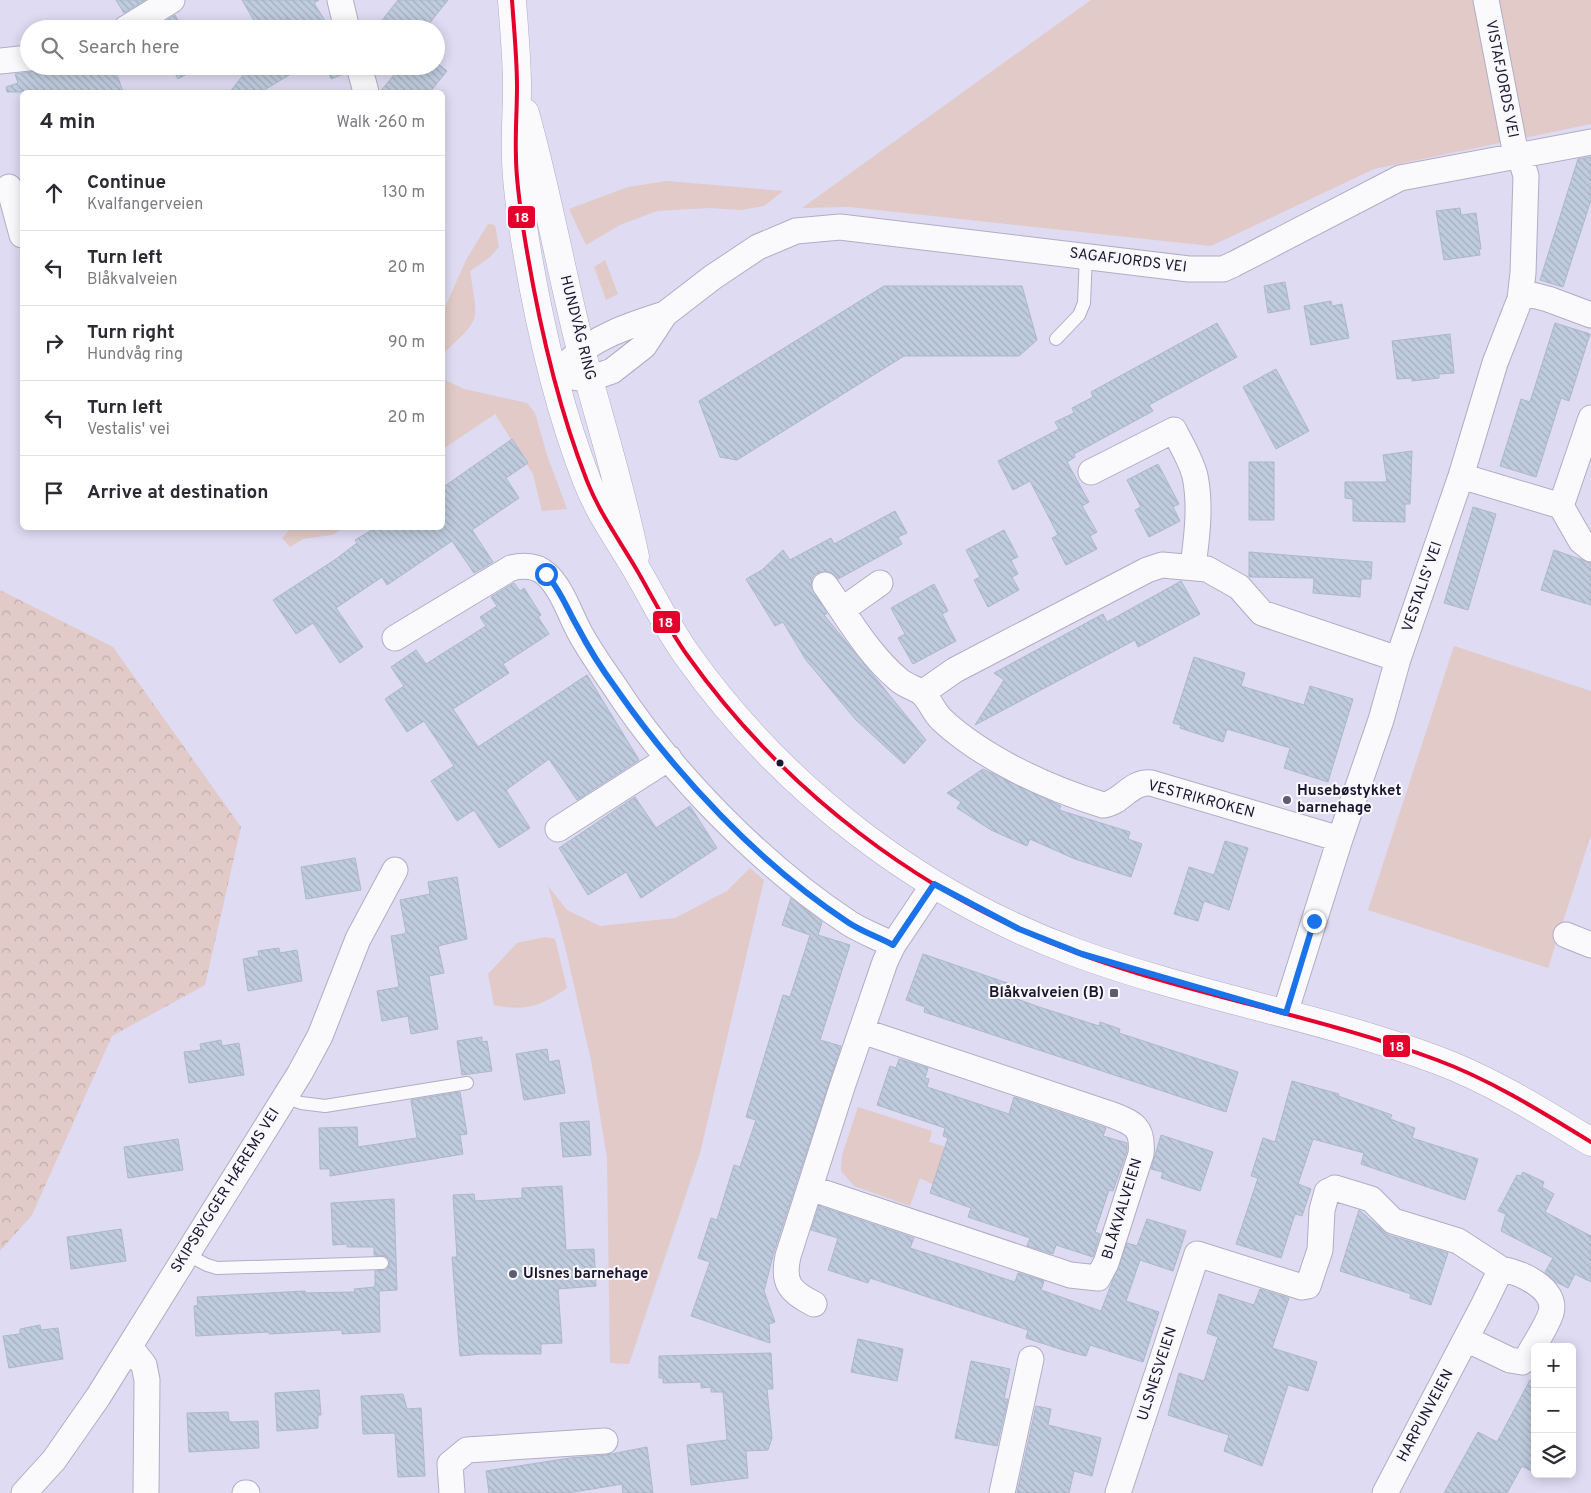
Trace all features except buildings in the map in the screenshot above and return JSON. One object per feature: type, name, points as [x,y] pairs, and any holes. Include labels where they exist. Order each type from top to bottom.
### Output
[{"type":"main road","name":"HUNDVÅG RING","points":[[512,0],[517,86],[516,162],[532,277],[555,375],[587,481],[606,523],[637,570],[684,651],[726,705],[768,753],[844,821],[891,856],[934,884],[1019,929],[1082,954],[1387,1043],[1442,1062],[1532,1106],[1591,1142]]},
{"type":"main road","name":"HUNDVÅG RING","points":[[517,86],[538,159],[581,349],[626,513],[637,570]]},
{"type":"street","points":[[140,20],[172,0]]},
{"type":"street","points":[[340,0],[345,20]]},
{"type":"street","name":"VISTAFJORDS VEI","points":[[1486,0],[1514,145],[1520,156]]},
{"type":"street","points":[[0,61],[20,59]]},
{"type":"street","points":[[361,75],[365,90]]},
{"type":"street","name":"SAGAFJORDS VEI","points":[[555,375],[589,379],[612,371],[644,346],[665,314],[713,277],[758,247],[784,235],[810,229],[840,227],[1086,255],[1189,269],[1223,269],[1273,245],[1400,178],[1591,142]]},
{"type":"street","name":"VESTALIS' VEI","points":[[1286,1013],[1398,658],[1461,476],[1495,364],[1521,292],[1526,176],[1520,156]]},
{"type":"street","points":[[9,187],[20,228]]},
{"type":"street","points":[[1521,292],[1548,298],[1591,315]]},
{"type":"street","name":"SAGAFJORDS VEI","points":[[555,375],[581,349],[632,324],[665,314]]},
{"type":"street","points":[[1591,418],[1561,506],[1569,524],[1581,540],[1591,549]]},
{"type":"street","points":[[1091,472],[1174,430],[1188,458],[1197,489],[1198,520],[1193,566]]},
{"type":"street","points":[[1461,476],[1561,506]]},
{"type":"street","points":[[922,693],[955,670],[1147,570],[1162,565],[1193,566],[1206,569],[1228,579],[1239,587],[1262,613],[1398,658]]},
{"type":"street","points":[[395,638],[510,568],[529,566],[538,569],[553,582],[581,634],[609,679],[669,758],[720,814],[805,890],[850,924],[893,945]]},
{"type":"street","points":[[842,610],[880,583]]},
{"type":"street","name":"VESTRIKROKEN","points":[[825,584],[860,638],[884,666],[908,688],[922,693],[941,719],[974,743],[1033,778],[1091,801],[1110,804],[1128,789],[1143,782],[1151,783],[1340,839]]},
{"type":"street","points":[[558,829],[669,758]]},
{"type":"street","name":"SKIPSBYGGER HÆREMS VEI","points":[[24,1493],[67,1443],[130,1347],[285,1097],[320,1036],[358,939],[395,870]]},
{"type":"street","points":[[814,1304],[792,1290],[785,1268],[862,1031],[893,945],[934,884]]},
{"type":"street","points":[[1566,935],[1591,945]]},
{"type":"street","name":"BLÅKVALVEIEN","points":[[810,1188],[1070,1275],[1098,1278],[1106,1263],[1141,1154],[1142,1138],[1133,1124],[1107,1113],[862,1031]]},
{"type":"street","name":"ULSNESVEIEN","points":[[1118,1493],[1197,1254],[1302,1287],[1308,1286],[1320,1250],[1322,1210],[1327,1192],[1335,1188],[1371,1199],[1393,1220],[1458,1241],[1500,1269]]},
{"type":"street","points":[[1466,1339],[1510,1360],[1522,1362],[1528,1358],[1549,1317],[1551,1303],[1542,1289],[1525,1276],[1500,1269]]},
{"type":"street","name":"HARPUNVEIEN","points":[[1385,1493],[1466,1339],[1500,1269]]},
{"type":"street","points":[[130,1347],[144,1365],[147,1380],[146,1493]]},
{"type":"street","points":[[1002,1493],[1031,1359]]},
{"type":"street","points":[[452,1493],[450,1464],[467,1450],[605,1441]]},
{"type":"lane","points":[[1056,339],[1079,315],[1084,303],[1086,255]]},
{"type":"lane","points":[[285,1097],[325,1106],[467,1082]]},
{"type":"lane","points":[[186,1254],[207,1266],[217,1268],[382,1263]]},
{"type":"green space","points":[[1091,0],[1591,0],[1591,124],[1374,169],[1211,246],[850,207],[802,208]]},
{"type":"green space","points":[[667,181],[783,191],[764,206],[741,210],[709,208],[657,211],[620,225],[586,245],[569,209],[628,187]]},
{"type":"green space","points":[[488,224],[495,225],[499,247],[489,258],[470,271],[475,301],[474,318],[471,325],[445,352],[445,307],[466,260]]},
{"type":"green space","points":[[605,260],[618,294],[606,300],[594,267]]},
{"type":"green space","points":[[445,380],[464,389],[527,403],[535,413],[547,455],[567,509],[542,511],[533,474],[495,414],[445,448]]},
{"type":"green space","points":[[289,530],[341,530],[332,535],[303,539],[290,547],[282,538]]},
{"type":"green space","points":[[0,590],[113,647],[241,827],[205,985],[112,1036],[32,1215],[0,1251]]},
{"type":"green space","points":[[1454,646],[1591,691],[1591,835],[1548,968],[1368,910]]},
{"type":"green space","points":[[750,868],[764,880],[700,1153],[629,1364],[610,1363],[607,1158],[591,1060],[564,942],[548,886],[567,910],[600,926],[675,918],[727,891]]},
{"type":"green space","points":[[545,937],[555,939],[567,988],[533,1006],[515,1008],[494,1005],[488,974],[517,943]]},
{"type":"green space","points":[[858,1107],[932,1131],[929,1142],[957,1150],[942,1189],[920,1178],[910,1206],[854,1186],[841,1171],[842,1155]]},
{"type":"transit line","name":"18","points":[[512,0],[517,76],[516,166],[518,192],[534,291],[548,356],[576,451],[598,505],[680,645],[725,704],[766,750],[811,794],[859,833],[910,869],[964,901],[1019,929],[1077,953],[1121,968],[1347,1031],[1437,1060],[1497,1087],[1591,1142]]},
{"type":"place","name":"Husebøstykket barnehage","points":[[1287,800]]},
{"type":"place","name":"Blåkvalveien (B)","points":[[1114,993]]},
{"type":"place","name":"Ulsnes barnehage","points":[[513,1274]]},
{"type":"route","points":[[546,574],[553,582],[581,634],[614,687],[693,787],[763,854],[826,907],[850,924],[893,945],[934,884],[977,909],[1050,943],[1126,969],[1286,1013],[1292,987],[1314,921]]}]
